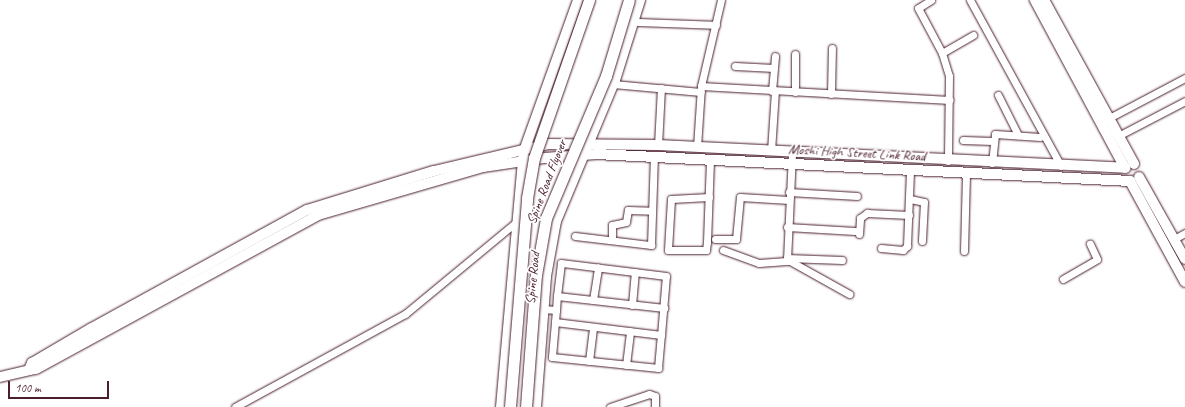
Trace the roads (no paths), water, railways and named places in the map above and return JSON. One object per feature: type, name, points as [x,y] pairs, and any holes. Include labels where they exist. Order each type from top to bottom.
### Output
[{"type":"main road","name":"Spine Road Flyover","points":[[510,407],[533,165],[589,0]]},
{"type":"main road","name":"Spine Road Flyover","points":[[526,407],[537,270],[546,218],[606,76],[629,0]]},
{"type":"street","name":"Spine Road","points":[[501,407],[515,223],[522,160],[524,150],[578,0]]},
{"type":"street","name":"Spine Road","points":[[536,407],[544,308],[556,221],[613,84],[635,22],[640,0]]},
{"type":"street","points":[[697,147],[701,89],[721,0]]},
{"type":"street","points":[[931,0],[918,8],[942,53],[949,76],[950,100],[948,161]]},
{"type":"street","points":[[970,0],[1061,166]]},
{"type":"street","points":[[1035,0],[1129,166],[1140,169],[1135,179]]},
{"type":"street","points":[[1044,0],[1118,136],[1129,166],[1124,176],[1135,179],[1174,239],[1185,259]]},
{"type":"street","points":[[635,22],[716,25]]},
{"type":"street","points":[[942,53],[973,35]]},
{"type":"street","points":[[830,94],[832,48]]},
{"type":"street","points":[[795,54],[795,92]]},
{"type":"street","points":[[771,151],[775,56]]},
{"type":"street","points":[[735,66],[774,68]]},
{"type":"street","points":[[1108,118],[1185,78]]},
{"type":"street","points":[[613,84],[661,88],[773,91],[950,100]]},
{"type":"street","points":[[658,145],[661,88]]},
{"type":"street","points":[[998,95],[1018,135]]},
{"type":"street","points":[[1118,136],[1185,101]]},
{"type":"street","points":[[992,162],[992,141],[995,134],[1040,137]]},
{"type":"street","points":[[963,140],[992,141]]},
{"type":"street","name":"Moshi High Street Link Road","points":[[188,280],[292,218],[331,201],[481,158],[548,144],[658,145],[948,161],[1061,166],[1129,166]]},
{"type":"street","points":[[787,259],[787,227],[792,152]]},
{"type":"street","name":"Moshi High Street Link Road","points":[[188,280],[318,215],[426,182],[522,160],[583,155],[654,156],[963,173],[1135,179]]},
{"type":"street","points":[[576,236],[651,245],[654,156]]},
{"type":"street","points":[[708,198],[671,199],[668,250],[706,250],[710,159]]},
{"type":"street","points":[[960,161],[963,173],[964,251]]},
{"type":"street","points":[[881,248],[906,248],[910,199],[910,170]]},
{"type":"street","points":[[1135,179],[1185,282]]},
{"type":"street","points":[[715,239],[736,239],[740,197],[857,196]]},
{"type":"street","points":[[910,199],[924,202],[922,241]]},
{"type":"street","points":[[612,240],[614,222],[626,222],[628,210],[652,211]]},
{"type":"street","points":[[787,227],[857,232],[860,218],[867,213],[909,215]]},
{"type":"street","points":[[235,407],[405,314],[515,223]]},
{"type":"street","points":[[1174,239],[1185,234]]},
{"type":"street","points":[[1063,279],[1097,260],[1090,244]]},
{"type":"street","points":[[723,250],[759,263],[787,259],[842,260]]},
{"type":"street","points":[[787,259],[849,294]]},
{"type":"street","points":[[561,263],[635,272],[666,276],[658,368],[552,357],[561,263]]},
{"type":"street","points":[[593,300],[598,267]]},
{"type":"street","points":[[632,305],[635,272]]},
{"type":"street","points":[[0,377],[29,370],[32,363],[188,280]]},
{"type":"street","points":[[558,296],[664,308]]},
{"type":"street","points":[[544,308],[556,310]]},
{"type":"street","points":[[555,322],[661,335]]},
{"type":"street","points":[[589,361],[593,327]]},
{"type":"street","points":[[626,365],[630,331]]},
{"type":"street","points":[[610,407],[631,404],[653,394],[655,407]]}]
